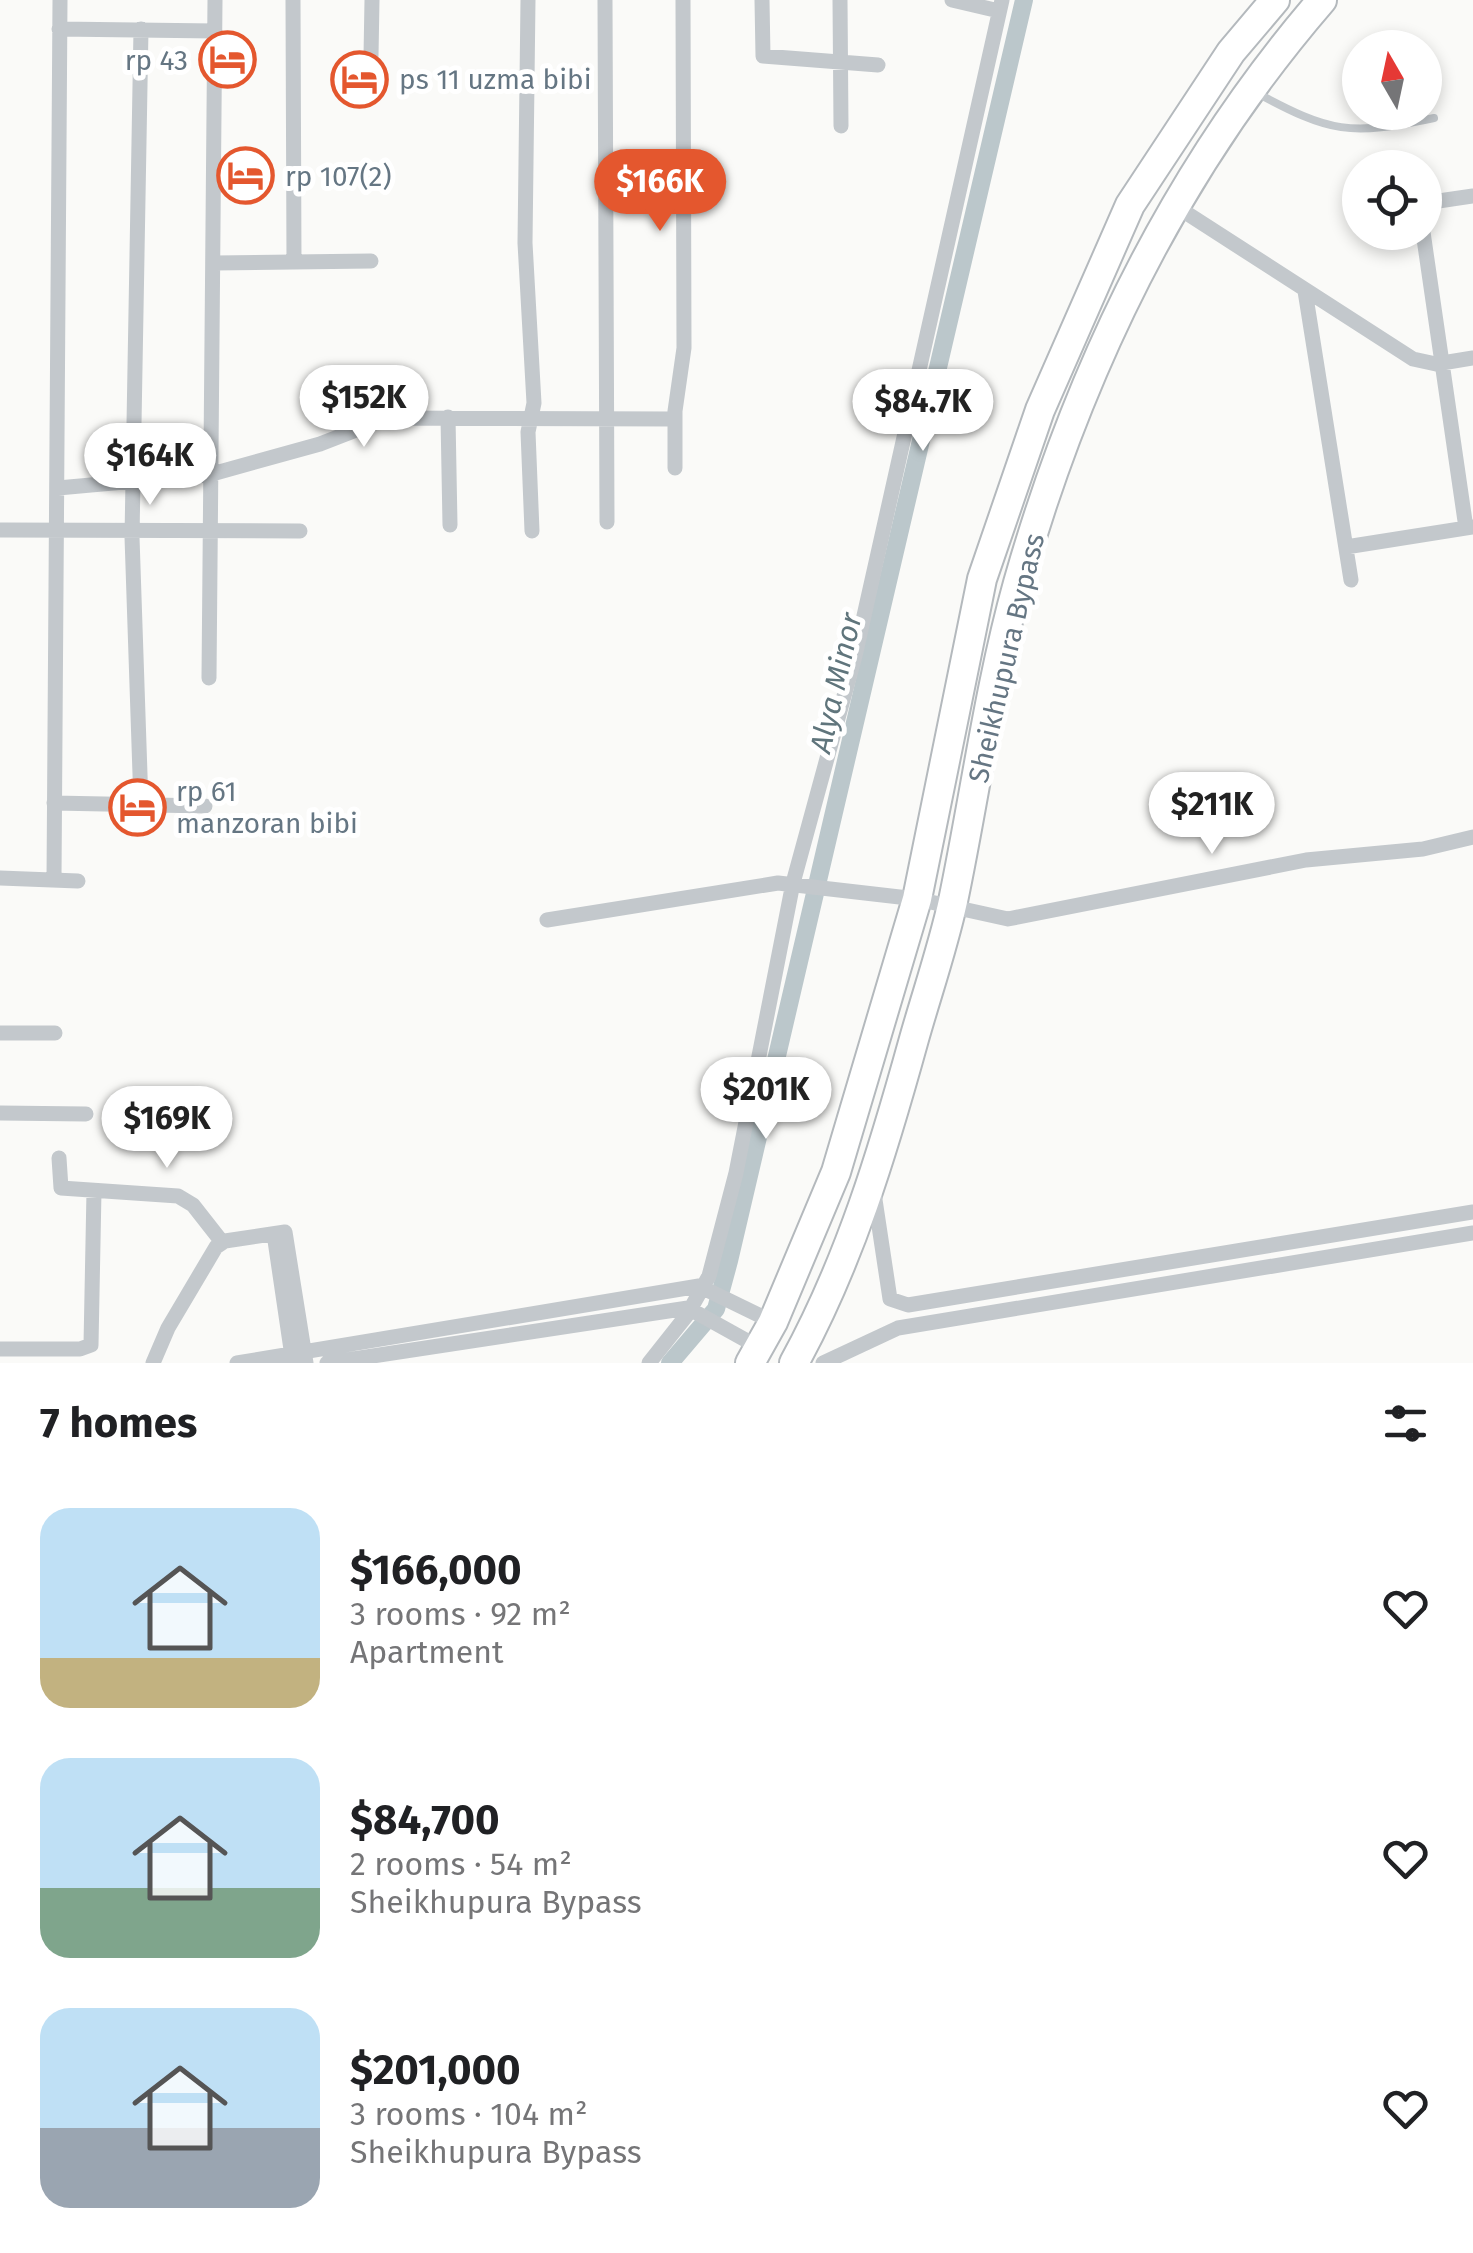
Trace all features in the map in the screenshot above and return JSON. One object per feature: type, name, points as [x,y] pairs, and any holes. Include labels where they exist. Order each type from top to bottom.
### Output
[{"type":"highway","name":"Sheikhupura Bypass","points":[[755,1355],[773,1322],[836,1172],[917,899],[982,580],[1040,410],[1130,206],[1231,52],[1275,0]]},
{"type":"highway","name":"Sheikhupura Bypass","points":[[794,1363],[818,1318],[873,1184],[951,907],[1017,586],[1088,378],[1174,205],[1251,90],[1322,0]]},
{"type":"street","points":[[54,879],[60,0]]},
{"type":"street","points":[[209,678],[215,0]]},
{"type":"street","points":[[294,0],[294,262]]},
{"type":"street","points":[[371,56],[372,0]]},
{"type":"street","points":[[528,0],[525,243],[534,393],[532,531]]},
{"type":"street","points":[[605,0],[608,522]]},
{"type":"street","points":[[675,468],[675,419],[684,348],[682,0]]},
{"type":"street","points":[[762,0],[763,56],[878,65]]},
{"type":"street","points":[[840,0],[841,126]]},
{"type":"street","points":[[649,1363],[702,1314],[714,1292],[792,883],[855,656],[1001,5],[952,0]]},
{"type":"street","points":[[60,29],[215,32]]},
{"type":"street","points":[[141,29],[132,530],[142,804]]},
{"type":"street","points":[[1442,201],[1473,196]]},
{"type":"street","points":[[1174,205],[1414,359],[1443,363],[1473,358]]},
{"type":"street","points":[[1346,547],[1469,528],[1426,250]]},
{"type":"street","points":[[215,263],[371,262]]},
{"type":"street","points":[[1306,291],[1351,580]]},
{"type":"street","points":[[448,417],[450,526]]},
{"type":"street","points":[[58,488],[212,474],[320,444],[387,418],[675,419]]},
{"type":"street","points":[[0,530],[300,531]]},
{"type":"street","points":[[54,803],[205,806]]},
{"type":"street","points":[[546,920],[762,884],[792,883],[917,899],[1008,919],[1306,860],[1422,849],[1473,837]]},
{"type":"street","points":[[0,878],[78,881]]},
{"type":"street","points":[[0,1034],[55,1033]]},
{"type":"street","points":[[0,1113],[86,1114]]},
{"type":"street","points":[[58,1158],[61,1188],[178,1196],[192,1206],[222,1242]]},
{"type":"street","points":[[873,1184],[890,1299],[908,1305],[1473,1212]]},
{"type":"street","points":[[0,1350],[21,1356],[91,1344],[94,1191]]},
{"type":"street","points":[[153,1363],[181,1304],[222,1242],[285,1232],[299,1358]]},
{"type":"street","points":[[823,1363],[898,1328],[1473,1234]]},
{"type":"street","points":[[237,1363],[299,1358],[714,1292],[773,1322]]},
{"type":"street","points":[[327,1363],[702,1314],[755,1355]]},
{"type":"lane","points":[[1251,90],[1315,124],[1342,128]]},
{"type":"waterway","name":"Alya Minor","points":[[670,1363],[716,1309],[729,1261],[1024,0]]},
{"type":"place","name":"rp 43","points":[[227,60]]},
{"type":"place","name":"ps 11 uzma bibi","points":[[360,79]]},
{"type":"place","name":"rp 107(2)","points":[[246,176]]},
{"type":"place","name":"rp 61 manzoran bibi","points":[[137,807]]}]
